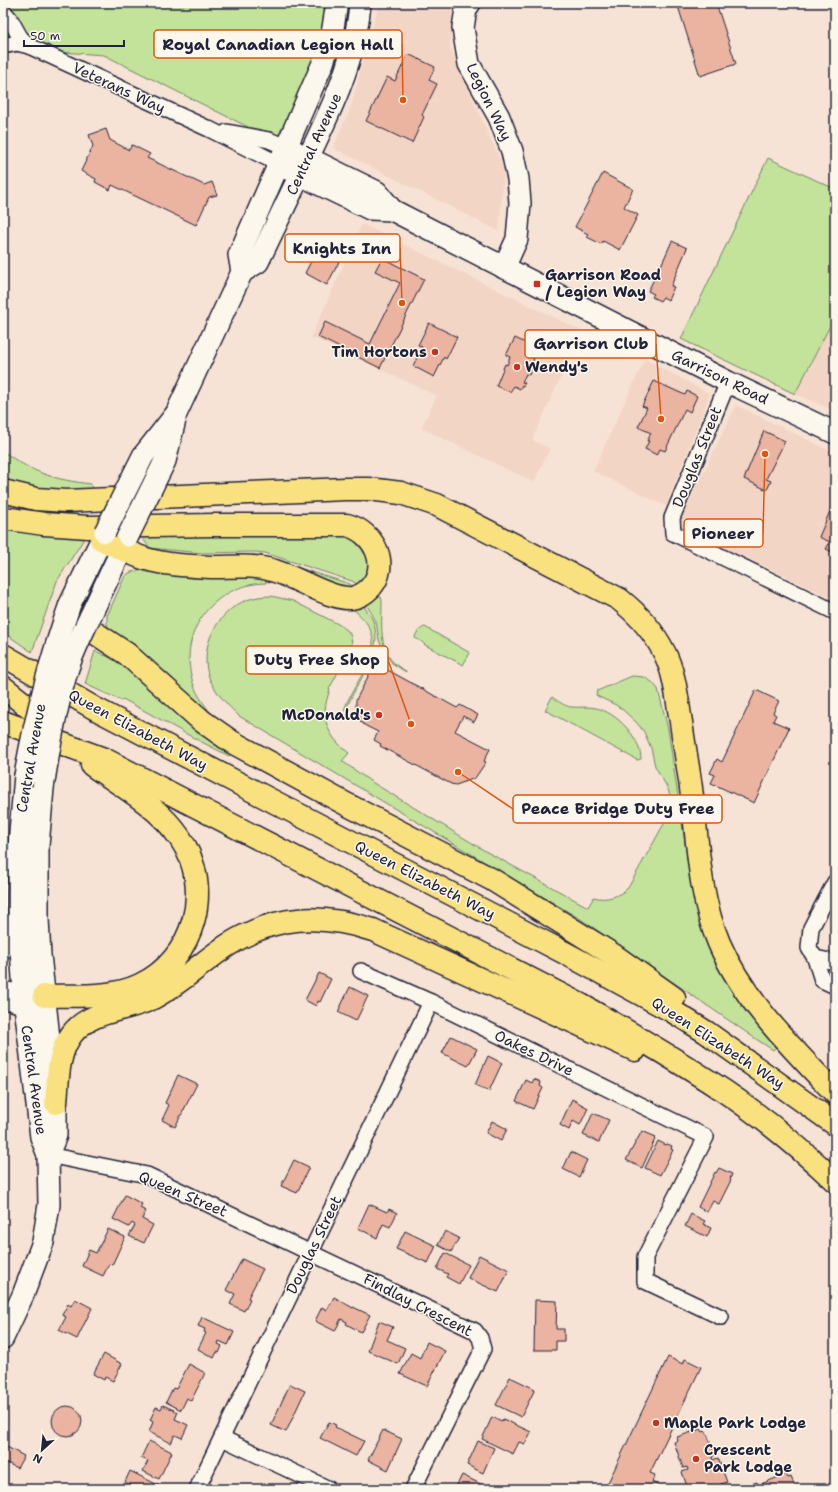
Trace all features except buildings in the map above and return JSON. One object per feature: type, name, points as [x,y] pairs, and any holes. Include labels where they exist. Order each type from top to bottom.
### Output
[{"type":"highway","points":[[3,491],[36,499],[66,501],[345,489],[401,493],[437,505],[619,599],[640,616],[664,651],[670,664],[691,787],[699,860],[710,916],[719,943],[736,976],[765,1016],[797,1053],[835,1093]]},
{"type":"highway","points":[[3,518],[44,524],[88,527],[222,524],[347,525],[359,529],[372,540],[380,560],[375,582],[367,591],[356,597],[344,598],[318,590],[287,575],[264,568],[251,566],[198,566],[146,559],[125,542],[103,535]]},
{"type":"highway","points":[[68,610],[127,654],[202,722],[232,742],[344,803],[491,879],[612,954],[702,1017],[830,1120]]},
{"type":"highway","name":"Queen Elizabeth Way","points":[[3,655],[94,708],[565,953],[658,1003],[706,1032],[830,1120]]},
{"type":"highway","points":[[3,687],[49,733],[158,812],[170,825],[188,851],[193,864],[198,894],[194,923],[180,951],[162,971],[139,986],[112,993],[35,1001]]},
{"type":"highway","points":[[3,722],[64,735],[104,759]]},
{"type":"highway","points":[[49,733],[104,759],[581,1005],[642,1040],[725,1092],[778,1132],[835,1181]]},
{"type":"highway","points":[[56,1103],[62,1049],[78,1027],[92,1019],[148,1000],[166,991],[228,945],[261,928],[293,919],[312,918],[351,923],[385,936],[725,1092]]},
{"type":"highway","points":[[35,1001],[88,1010],[130,1006]]},
{"type":"main road","name":"Central Avenue","points":[[242,272],[239,255],[323,63],[332,34],[337,3]]},
{"type":"main road","name":"Central Avenue","points":[[3,1338],[23,1295],[43,1242],[49,1205],[48,1155],[40,1137],[35,1001],[40,955],[37,889],[38,846],[43,788],[51,737],[62,690],[77,645],[92,627],[125,542],[165,461],[176,414],[242,272],[258,262],[323,128],[348,63],[356,36],[360,3]]},
{"type":"main road","name":"Legion Way","points":[[470,3],[466,9],[463,28],[469,64],[499,117],[512,152],[518,179],[520,204],[517,240],[504,268]]},
{"type":"main road","name":"Garrison Road","points":[[283,155],[304,166],[377,192],[392,210],[728,382],[835,433]]},
{"type":"main road","name":"Central Avenue","points":[[48,1155],[56,1135],[56,1103],[18,908],[19,843],[25,776],[45,682],[68,610],[103,535],[143,456],[176,414]]},
{"type":"street","name":"Veterans Way","points":[[3,11],[10,19],[20,38],[29,46]]},
{"type":"street","name":"Veterans Way","points":[[3,46],[17,43],[29,46],[209,129],[283,155]]},
{"type":"street","name":"Douglas Street","points":[[728,382],[672,518],[673,533],[835,612]]},
{"type":"street","points":[[835,882],[811,928],[809,948],[815,958],[822,980],[835,986]]},
{"type":"street","points":[[3,952],[8,943],[18,908]]},
{"type":"street","points":[[815,958],[835,962]]},
{"type":"street","name":"Oakes Drive","points":[[361,971],[431,1002],[706,1137],[645,1257],[644,1281],[720,1317]]},
{"type":"street","points":[[3,989],[35,1001]]},
{"type":"street","points":[[3,1001],[35,1001]]},
{"type":"street","name":"Douglas Street","points":[[197,1489],[431,1002]]},
{"type":"street","name":"Queen Street","points":[[48,1155],[147,1175],[311,1252]]},
{"type":"street","name":"Findlay Crescent","points":[[311,1252],[459,1323],[475,1332],[480,1338],[483,1349],[477,1363],[413,1489]]},
{"type":"street","points":[[222,1438],[329,1489]]},
{"type":"shaded area","points":[[379,3],[453,3],[450,48],[504,169],[499,231],[333,148],[351,106]]},
{"type":"shaded area","points":[[362,224],[582,331],[532,440],[550,449],[534,482],[421,428],[437,396],[311,337]]},
{"type":"shaded area","points":[[835,316],[835,411],[795,394]]},
{"type":"shaded area","points":[[645,359],[710,394],[666,506],[593,471]]},
{"type":"shaded area","points":[[736,405],[835,453],[835,600],[678,525]]},
{"type":"green space","points":[[3,3],[326,3],[328,62],[280,143],[104,55],[33,50],[3,54]]},
{"type":"green space","points":[[768,158],[835,189],[835,316],[795,394],[681,339]]},
{"type":"green space","points":[[3,451],[24,465],[55,478],[91,484],[92,490],[36,489],[24,487],[3,480]]},
{"type":"green space","points":[[3,525],[87,534],[57,581],[32,652],[3,632]]},
{"type":"green space","points":[[338,531],[362,540],[372,568],[360,586],[352,581],[265,553],[202,553],[150,548],[143,539],[144,535]]},
{"type":"green space","points":[[259,555],[350,584],[354,589],[237,560],[203,557]]},
{"type":"green space","points":[[138,567],[266,577],[266,583],[248,585],[231,591],[217,601],[205,613],[196,627],[191,643],[189,661],[192,679],[197,693],[211,715],[108,631],[110,629],[107,625],[107,616],[125,576],[131,572],[138,571]]},
{"type":"green space","points":[[271,596],[293,601],[338,624],[350,634],[352,643],[349,652],[329,689],[325,709],[325,717],[330,733],[341,747],[349,753],[342,761],[370,781],[487,852],[588,907],[594,897],[612,897],[628,888],[674,806],[667,787],[655,766],[651,748],[644,732],[623,710],[596,695],[597,691],[632,676],[644,677],[652,682],[658,689],[668,729],[690,877],[777,1046],[773,1050],[582,920],[239,716],[230,708],[210,680],[207,668],[206,656],[212,632],[227,613],[236,605],[253,598]]},
{"type":"green space","points":[[377,596],[381,597],[382,601],[382,632],[386,650],[390,658],[406,672],[392,663],[383,650],[379,640],[376,621],[366,604]]},
{"type":"green space","points":[[355,604],[363,605],[373,621],[376,633],[375,645],[368,667],[346,710],[344,710],[370,659],[373,647],[372,635],[366,623],[354,610]]},
{"type":"green space","points":[[425,627],[470,653],[463,665],[415,638],[418,631]]},
{"type":"green space","points":[[95,651],[123,665],[233,752],[229,756],[123,699],[122,701],[85,684]]},
{"type":"green space","points":[[552,697],[568,706],[593,707],[604,710],[619,720],[637,743],[641,759],[637,760],[545,710]]},
{"type":"place","name":"Royal Canadian Legion Hall","points":[[403,100]]},
{"type":"place","name":"Garrison Road / Legion Way","points":[[537,284]]},
{"type":"place","name":"Knights Inn","points":[[402,303]]},
{"type":"place","name":"Tim Hortons","points":[[435,352]]},
{"type":"place","name":"Wendy's","points":[[517,367]]},
{"type":"place","name":"Garrison Club","points":[[661,419]]},
{"type":"place","name":"Pioneer","points":[[765,454]]},
{"type":"place","name":"McDonald's","points":[[379,715]]},
{"type":"place","name":"Duty Free Shop","points":[[411,724]]},
{"type":"place","name":"Peace Bridge Duty Free","points":[[458,772]]},
{"type":"place","name":"Maple Park Lodge","points":[[656,1423]]},
{"type":"place","name":"Crescent Park Lodge","points":[[696,1459]]}]
